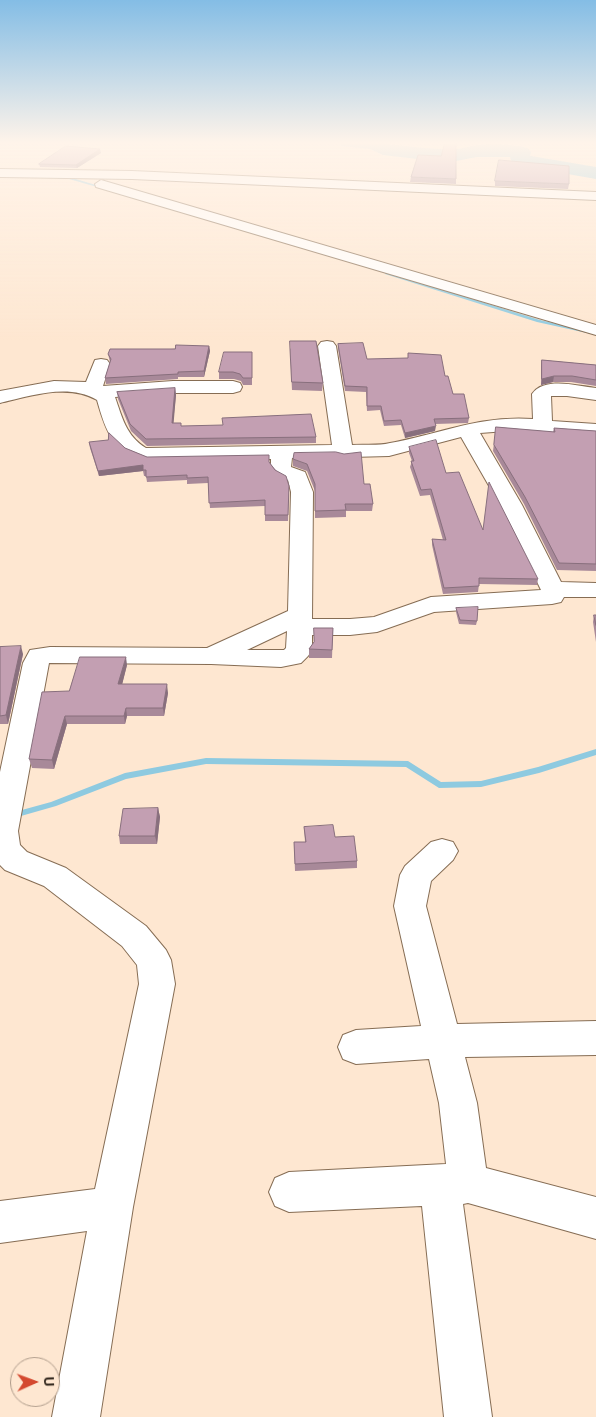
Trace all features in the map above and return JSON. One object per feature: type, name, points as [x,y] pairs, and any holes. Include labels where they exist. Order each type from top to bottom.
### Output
[{"type":"street","points":[[184,208],[596,330]]},
{"type":"street","points":[[327,346],[343,452]]},
{"type":"street","points":[[96,391],[101,364]]},
{"type":"street","points":[[0,397],[45,387],[96,391],[233,386]]},
{"type":"street","points":[[543,426],[541,394],[543,392],[551,390],[596,394]]},
{"type":"street","points":[[96,391],[106,397],[112,418],[127,445],[130,449],[141,454],[282,454],[398,449],[467,429],[493,426],[543,426],[596,430]]},
{"type":"street","points":[[211,656],[299,621],[350,627],[378,624],[431,605],[549,598],[554,593],[553,590],[511,505],[467,429]]},
{"type":"street","points":[[76,1417],[112,1207],[157,984],[154,960],[134,936],[55,877],[16,861],[5,850],[11,730],[39,656],[211,656],[287,659],[296,654],[298,650],[302,492],[298,476],[284,471],[281,467],[282,454]]},
{"type":"street","points":[[553,590],[596,590]]},
{"type":"street","points":[[442,851],[416,875],[410,906],[458,1103],[454,1184],[468,1417]]},
{"type":"street","points":[[356,1047],[442,1041],[596,1038]]},
{"type":"street","points":[[289,1192],[454,1184],[596,1218]]},
{"type":"street","points":[[0,1222],[112,1207]]},
{"type":"building","points":[[290,341],[316,341],[323,383],[292,382]]},
{"type":"building","points":[[363,343],[367,359],[408,358],[408,353],[441,355],[445,376],[448,376],[453,394],[464,394],[469,418],[434,419],[436,426],[405,433],[401,420],[384,421],[381,406],[367,406],[367,387],[345,386],[338,344]]},
{"type":"building","points":[[176,345],[209,346],[204,371],[105,378],[111,359],[108,354],[110,349],[175,349]]},
{"type":"building","points":[[224,352],[252,352],[252,378],[243,378],[240,374],[233,372],[219,372]]},
{"type":"building","points":[[542,360],[596,365],[596,380],[572,376],[554,376],[542,379]]},
{"type":"building","points":[[175,388],[172,423],[181,423],[181,426],[223,425],[222,418],[311,414],[316,437],[146,439],[130,424],[117,392]]},
{"type":"building","points":[[496,427],[555,432],[554,428],[596,431],[596,564],[559,563],[525,497],[494,445]]},
{"type":"building","points":[[109,433],[125,448],[147,457],[269,455],[269,462],[275,470],[286,476],[289,486],[288,515],[265,515],[265,500],[209,503],[208,477],[187,478],[187,475],[146,477],[146,470],[143,470],[143,465],[98,471],[89,442],[108,440]]},
{"type":"building","points":[[436,440],[446,473],[459,472],[483,530],[489,482],[538,579],[479,578],[479,586],[444,588],[432,539],[446,540],[431,489],[421,490],[411,461],[414,461],[409,447]]},
{"type":"building","points":[[336,452],[344,454],[361,452],[364,484],[370,484],[373,504],[345,504],[346,510],[315,511],[315,484],[307,464],[293,459],[294,453]]},
{"type":"building","points":[[478,607],[477,621],[460,620],[456,608]]},
{"type":"building","points":[[314,628],[333,628],[332,650],[309,649],[314,642]]},
{"type":"building","points":[[21,646],[6,715],[0,716],[0,647]]},
{"type":"building","points":[[80,657],[126,657],[118,684],[167,684],[163,708],[126,708],[124,716],[65,716],[52,760],[29,759],[42,692],[69,691]]},
{"type":"building","points":[[158,808],[155,836],[119,836],[123,809]]},
{"type":"building","points":[[333,825],[335,837],[354,836],[357,861],[295,864],[294,842],[306,842],[304,827]]},
{"type":"waterway","points":[[386,273],[539,321],[596,334]]},
{"type":"waterway","points":[[0,819],[53,804],[125,776],[206,761],[408,764],[439,785],[481,784],[539,770],[596,752]]}]
